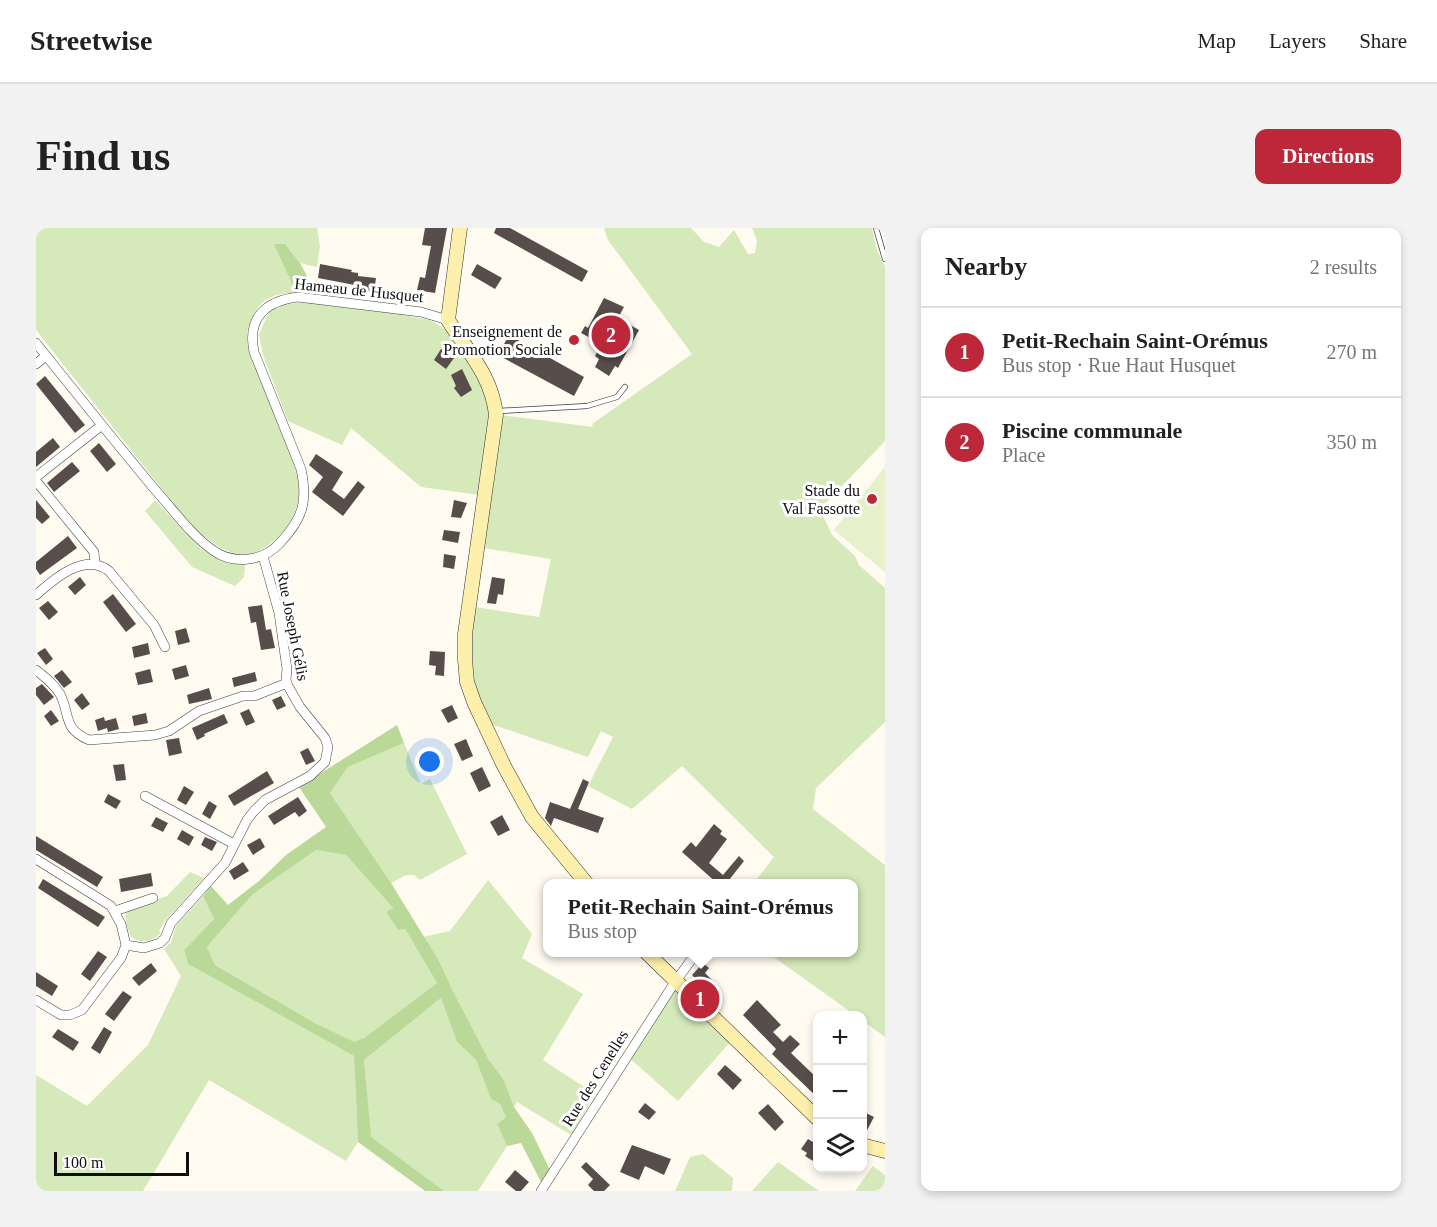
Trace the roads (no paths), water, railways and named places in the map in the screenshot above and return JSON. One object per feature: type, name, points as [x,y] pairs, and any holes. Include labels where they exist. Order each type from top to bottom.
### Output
[{"type":"street","points":[[460,228],[448,320],[485,374],[496,411],[465,634],[467,682],[474,702],[531,817],[583,879]]},
{"type":"street","name":"Hameau de Husquet","points":[[263,556],[279,546],[299,519],[305,503],[305,485],[301,469],[254,352],[251,339],[262,311],[281,299],[298,297],[422,312],[448,320]]},
{"type":"street","points":[[36,343],[186,525],[215,552],[228,558],[245,561],[263,556]]},
{"type":"street","points":[[36,364],[46,356]]},
{"type":"street","points":[[95,563],[94,552],[36,479],[102,425]]},
{"type":"street","name":"Rue Joseph Gélis","points":[[126,945],[144,948],[160,943],[165,938],[171,923],[225,863],[247,820],[265,800],[310,776],[326,762],[328,747],[325,738],[300,707],[287,683],[279,613],[263,556]]},
{"type":"street","points":[[36,595],[69,571],[81,565],[95,563],[109,570],[154,625],[165,647]]},
{"type":"street","points":[[36,670],[58,690],[64,701],[70,727],[89,740],[155,735],[169,731],[199,711],[243,696],[254,696],[287,683]]},
{"type":"street","points":[[145,796],[234,844]]},
{"type":"street","points":[[36,859],[102,898],[115,911],[126,945],[121,958],[82,1010],[70,1016],[61,1015],[36,1000]]},
{"type":"street","points":[[115,911],[153,898]]},
{"type":"street","points":[[651,957],[813,1114]]},
{"type":"street","name":"Rue des Cenelles","points":[[541,1191],[693,957]]},
{"type":"street","points":[[867,1146],[885,1151]]},
{"type":"lane","points":[[876,228],[885,259]]},
{"type":"lane","points":[[496,411],[587,406],[617,397],[626,387]]},
{"type":"place","name":"Piscine communale","points":[[611,335]]},
{"type":"place","name":"Enseignement de Promotion Sociale","points":[[574,340]]},
{"type":"place","name":"Stade du Val Fassotte","points":[[872,499]]},
{"type":"place","name":"Petit-Rechain Saint-Orémus","points":[[700,999]]}]
